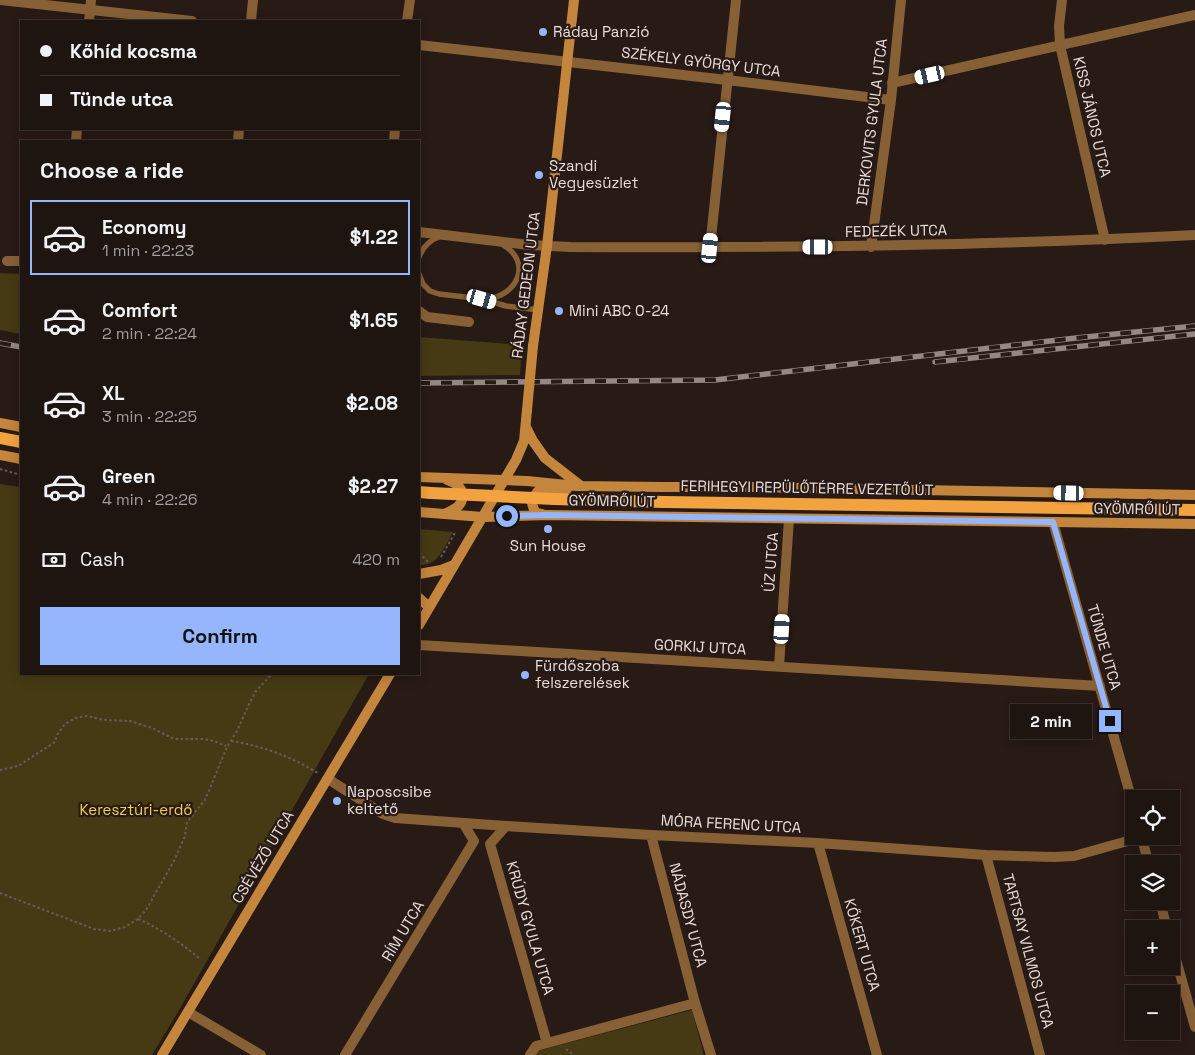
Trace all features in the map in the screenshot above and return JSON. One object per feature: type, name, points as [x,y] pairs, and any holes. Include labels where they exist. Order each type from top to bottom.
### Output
[{"type":"main road","points":[[0,438],[20,442]]},
{"type":"main road","name":"FERIHEGYI REPÜLŐTÉRRE VEZETŐ ÚT","points":[[425,493],[664,502],[1195,510]]},
{"type":"street","points":[[0,0],[182,20]]},
{"type":"street","points":[[251,20],[253,0]]},
{"type":"street","points":[[407,20],[410,0]]},
{"type":"street","name":"RÁDAY GEDEON UTCA","points":[[504,481],[520,453],[526,427],[533,346],[547,246],[574,0]]},
{"type":"street","points":[[710,248],[736,0]]},
{"type":"street","name":"DERKOVITS GYULA UTCA","points":[[871,247],[891,100],[901,0]]},
{"type":"street","name":"KISS JÁNOS UTCA","points":[[1062,0],[1059,26],[1060,45],[1105,240]]},
{"type":"street","points":[[892,84],[1195,15]]},
{"type":"street","name":"SZÉKELY GYÖRGY UTCA","points":[[420,45],[891,100]]},
{"type":"street","name":"FEDEZÉK UTCA","points":[[420,232],[547,246],[710,248],[871,247],[1105,240],[1195,235]]},
{"type":"street","points":[[7,261],[20,262]]},
{"type":"street","points":[[420,312],[426,317],[469,322]]},
{"type":"street","points":[[0,423],[20,427]]},
{"type":"street","name":"GYÖMRŐI ÚT","points":[[526,427],[543,455],[579,486]]},
{"type":"street","points":[[0,455],[20,459]]},
{"type":"street","name":"GYÖMRŐI ÚT","points":[[420,476],[527,481],[579,486],[1195,495]]},
{"type":"street","points":[[442,514],[454,510],[463,499],[458,485],[443,477]]},
{"type":"street","points":[[420,623],[504,481]]},
{"type":"street","points":[[547,515],[536,513],[532,506],[532,499],[538,492],[560,491],[579,486]]},
{"type":"street","name":"GYÖMRŐI ÚT","points":[[420,512],[483,516],[547,515],[1195,524]]},
{"type":"street","name":"ÚZ UTCA","points":[[779,666],[789,519]]},
{"type":"street","name":"TÜNDE UTCA","points":[[1053,522],[1129,790]]},
{"type":"street","points":[[420,574],[441,570],[454,565]]},
{"type":"street","points":[[420,599],[430,607]]},
{"type":"street","name":"GORKIJ UTCA","points":[[420,645],[1100,686]]},
{"type":"street","name":"CSÉVÉZŐ UTCA","points":[[162,1055],[389,675]]},
{"type":"street","name":"MÓRA FERENC UTCA","points":[[328,779],[383,814],[395,818],[651,835],[818,842],[986,855],[1054,858],[1074,856],[1125,842]]},
{"type":"street","points":[[463,823],[474,841],[490,844],[506,826]]},
{"type":"street","name":"NÁDASDY UTCA","points":[[651,835],[710,1055]]},
{"type":"street","name":"RÍM UTCA","points":[[345,1055],[474,841]]},
{"type":"street","name":"KŐKERT UTCA","points":[[818,842],[877,1055]]},
{"type":"street","name":"KRÚDY GYULA UTCA","points":[[490,844],[552,1041]]},
{"type":"street","name":"TARTSAY VILMOS UTCA","points":[[986,855],[1040,1055]]},
{"type":"street","points":[[1180,974],[1195,1027]]},
{"type":"street","points":[[530,1055],[536,1046],[695,1002]]},
{"type":"street","points":[[188,1012],[261,1055]]},
{"type":"lane","points":[[420,254],[433,239],[443,236]]},
{"type":"lane","points":[[482,299],[494,298],[506,293],[518,277],[519,268],[516,258],[505,246],[497,242]]},
{"type":"lane","points":[[420,276],[423,284],[430,291],[439,294],[482,299],[511,307],[539,310]]},
{"type":"path","points":[[0,469],[20,474]]},
{"type":"path","points":[[439,562],[456,531]]},
{"type":"path","points":[[420,554],[431,566]]},
{"type":"path","points":[[0,893],[102,931],[125,927],[138,919],[146,910],[171,867],[184,836],[187,822],[206,800],[227,747],[237,731],[248,704],[256,691],[271,675]]},
{"type":"path","points":[[0,770],[27,762],[55,742],[64,724],[81,717],[130,721],[152,728],[174,739],[204,739],[227,747]]},
{"type":"path","points":[[231,741],[258,746],[288,756],[328,779]]},
{"type":"path","points":[[138,919],[174,938],[200,959]]},
{"type":"green space","points":[[0,273],[20,274],[20,334],[0,330]]},
{"type":"green space","points":[[420,337],[522,345],[520,375],[420,376]]},
{"type":"green space","name":"Keresztúri-erdő","points":[[0,484],[20,487],[20,675],[368,675],[152,1055],[0,1055]]},
{"type":"green space","points":[[420,529],[453,532],[436,559],[426,565],[420,565]]},
{"type":"green space","points":[[692,1010],[704,1055],[535,1055],[537,1051]]},
{"type":"railway","points":[[420,383],[715,380],[1195,326]]},
{"type":"railway","points":[[935,362],[1195,334]]},
{"type":"railway","points":[[0,343],[20,347]]},
{"type":"place","name":"Ráday Panzió","points":[[543,32]]},
{"type":"place","name":"Szandi Vegyesüzlet","points":[[539,175]]},
{"type":"place","name":"Mini ABC 0-24","points":[[559,311]]},
{"type":"place","name":"Sun House","points":[[548,529]]},
{"type":"place","name":"Fürdőszoba felszerelések","points":[[525,675]]},
{"type":"place","name":"Naposcsibe keltető","points":[[337,801]]},
{"type":"route","points":[[507,516],[1053,522],[1110,721]]}]
